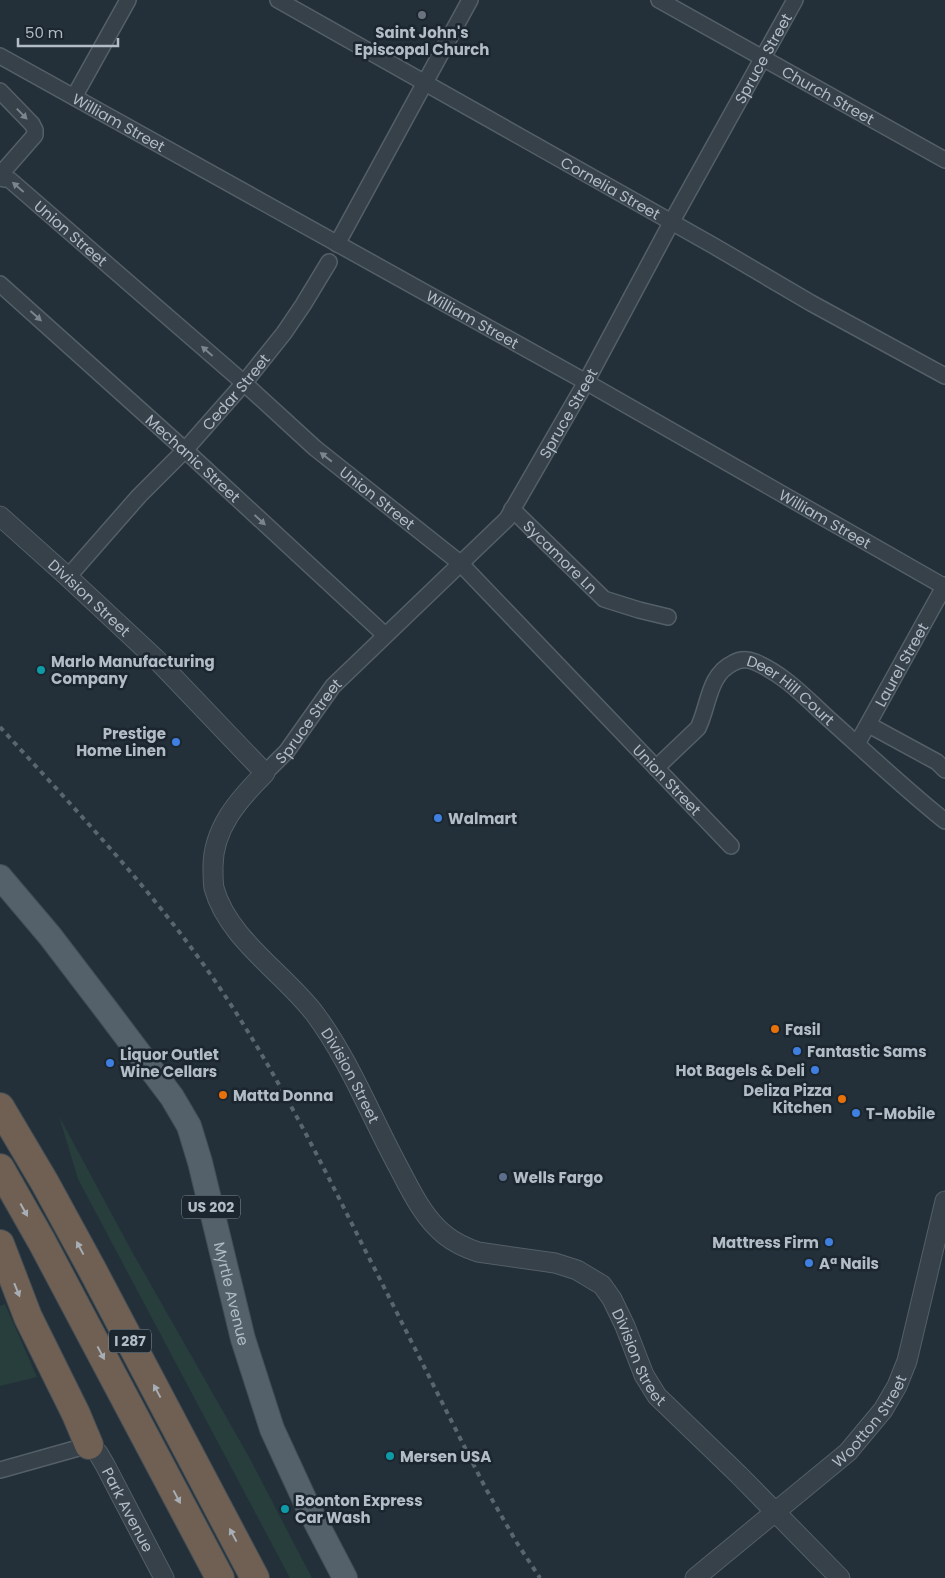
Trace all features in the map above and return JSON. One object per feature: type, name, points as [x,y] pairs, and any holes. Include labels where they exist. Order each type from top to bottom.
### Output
[{"type":"highway","name":"I 287","points":[[0,1107],[69,1227],[256,1578]]},
{"type":"highway","name":"I 287","points":[[0,1168],[50,1257],[220,1578]]},
{"type":"highway","points":[[0,1244],[28,1316],[76,1414],[88,1445]]},
{"type":"main road","name":"Myrtle Avenue","points":[[0,877],[50,936],[108,1012],[172,1097],[189,1126],[200,1162],[243,1339],[272,1429],[307,1504],[345,1578]]},
{"type":"street","points":[[74,97],[128,0]]},
{"type":"street","name":"Cornelia Street","points":[[278,0],[811,303],[945,376]]},
{"type":"street","points":[[337,244],[470,0]]},
{"type":"street","name":"Church Street","points":[[659,0],[945,160]]},
{"type":"street","name":"Spruce Street","points":[[265,772],[287,751],[334,686],[507,519],[586,382],[671,223],[795,0]]},
{"type":"street","name":"William Street","points":[[0,56],[586,382],[945,586]]},
{"type":"street","points":[[0,92],[32,124],[36,135],[0,176]]},
{"type":"street","name":"Union Street","points":[[0,176],[10,180],[244,383],[315,448],[460,563],[731,846]]},
{"type":"street","name":"Cedar Street","points":[[68,576],[139,496],[185,450],[244,383],[284,333],[328,262]]},
{"type":"street","name":"Mechanic Street","points":[[0,284],[185,450],[385,635]]},
{"type":"street","name":"Sycamore Ln","points":[[512,509],[604,599],[668,617]]},
{"type":"street","name":"Division Street","points":[[0,516],[68,576],[158,661],[265,772],[226,819],[217,838],[213,861],[214,887],[223,911],[241,935],[314,1013],[329,1036],[348,1068],[421,1208],[444,1234],[467,1248],[478,1252],[556,1263],[577,1270],[602,1286],[612,1299],[625,1326],[644,1375],[658,1396],[775,1510],[840,1578]]},
{"type":"street","name":"Laurel Street","points":[[857,744],[945,586]]},
{"type":"street","name":"Deer Hill Court","points":[[656,768],[698,728],[702,720],[708,695],[718,675],[735,661],[753,661],[786,680],[945,821]]},
{"type":"street","points":[[868,725],[937,762],[945,770]]},
{"type":"street","name":"Wootton Street","points":[[695,1578],[775,1510],[848,1452],[883,1410],[907,1361],[945,1201]]},
{"type":"street","points":[[0,1470],[88,1445]]},
{"type":"street","name":"Park Avenue","points":[[88,1445],[98,1453],[105,1465],[164,1578]]},
{"type":"green space","points":[[59,1116],[130,1248],[249,1457],[312,1578],[290,1578],[78,1179]]},
{"type":"green space","points":[[5,1304],[37,1377],[0,1386],[0,1306]]},
{"type":"railway","points":[[0,727],[92,828],[152,898],[180,933],[233,1008],[285,1095],[317,1154],[486,1489],[517,1543],[540,1578]]},
{"type":"place","name":"Saint John's Episcopal Church","points":[[422,15]]},
{"type":"place","name":"Marlo Manufacturing Company","points":[[41,670]]},
{"type":"place","name":"Prestige Home Linen","points":[[176,742]]},
{"type":"place","name":"Walmart","points":[[438,818]]},
{"type":"place","name":"Fasil","points":[[775,1029]]},
{"type":"place","name":"Fantastic Sams","points":[[797,1051]]},
{"type":"place","name":"Liquor Outlet Wine Cellars","points":[[110,1063]]},
{"type":"place","name":"Hot Bagels & Deli","points":[[815,1070]]},
{"type":"place","name":"Matta Donna","points":[[223,1095]]},
{"type":"place","name":"Deliza Pizza Kitchen","points":[[842,1099]]},
{"type":"place","name":"T-Mobile","points":[[856,1113]]},
{"type":"place","name":"Wells Fargo","points":[[503,1177]]},
{"type":"place","name":"Mattress Firm","points":[[829,1242]]},
{"type":"place","name":"Aª Nails","points":[[809,1263]]},
{"type":"place","name":"Mersen USA","points":[[390,1456]]},
{"type":"place","name":"Boonton Express Car Wash","points":[[285,1509]]}]
